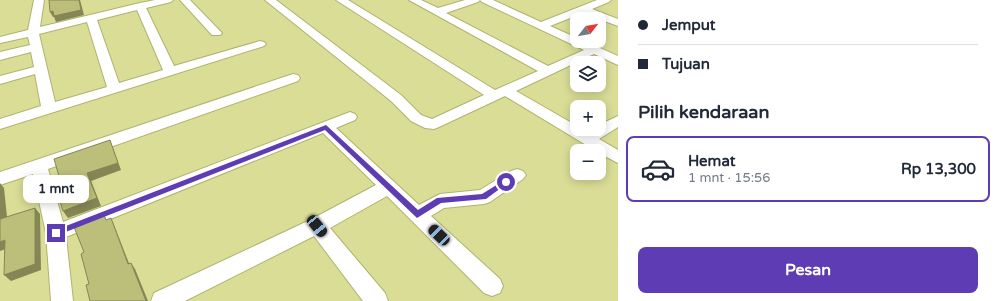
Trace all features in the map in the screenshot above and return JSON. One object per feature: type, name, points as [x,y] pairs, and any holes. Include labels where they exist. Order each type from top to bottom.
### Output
[{"type":"street","points":[[39,0],[33,33],[49,109]]},
{"type":"street","points":[[0,40],[33,33],[142,4],[168,0]]},
{"type":"street","points":[[185,0],[216,33]]},
{"type":"street","points":[[270,0],[396,98],[416,118],[425,123],[434,124],[593,50]]},
{"type":"street","points":[[341,0],[500,94],[587,139],[618,157]]},
{"type":"street","points":[[414,0],[548,71]]},
{"type":"street","points":[[437,12],[475,0]]},
{"type":"street","points":[[485,0],[618,61]]},
{"type":"street","points":[[540,26],[606,0]]},
{"type":"street","points":[[142,4],[170,72]]},
{"type":"street","points":[[582,9],[618,23]]},
{"type":"street","points":[[91,18],[114,89]]},
{"type":"street","points":[[0,124],[260,44]]},
{"type":"street","points":[[0,56],[36,47]]},
{"type":"street","points":[[0,80],[41,69]]},
{"type":"street","points":[[0,179],[293,78]]},
{"type":"street","points":[[56,233],[350,117]]},
{"type":"street","points":[[587,139],[618,121]]},
{"type":"street","points":[[326,127],[492,286]]},
{"type":"street","points":[[39,166],[56,233],[62,301]]},
{"type":"street","points":[[417,215],[440,200],[484,197],[517,175]]},
{"type":"street","points":[[162,301],[317,226],[388,187]]},
{"type":"street","points":[[317,226],[377,301]]},
{"type":"building","points":[[49,0],[79,0],[81,10],[54,16],[53,11],[50,12]]},
{"type":"building","points":[[110,140],[118,163],[87,173],[97,198],[63,211],[57,192],[63,190],[54,159]]},
{"type":"building","points":[[35,208],[35,264],[4,275],[5,240],[0,242],[0,219]]},
{"type":"building","points":[[104,215],[106,220],[111,218],[128,264],[131,263],[146,301],[90,301],[86,285],[89,284],[81,254],[84,252],[74,227]]},
{"type":"route","points":[[56,233],[326,127],[417,215],[440,200],[484,197],[506,182]]}]
